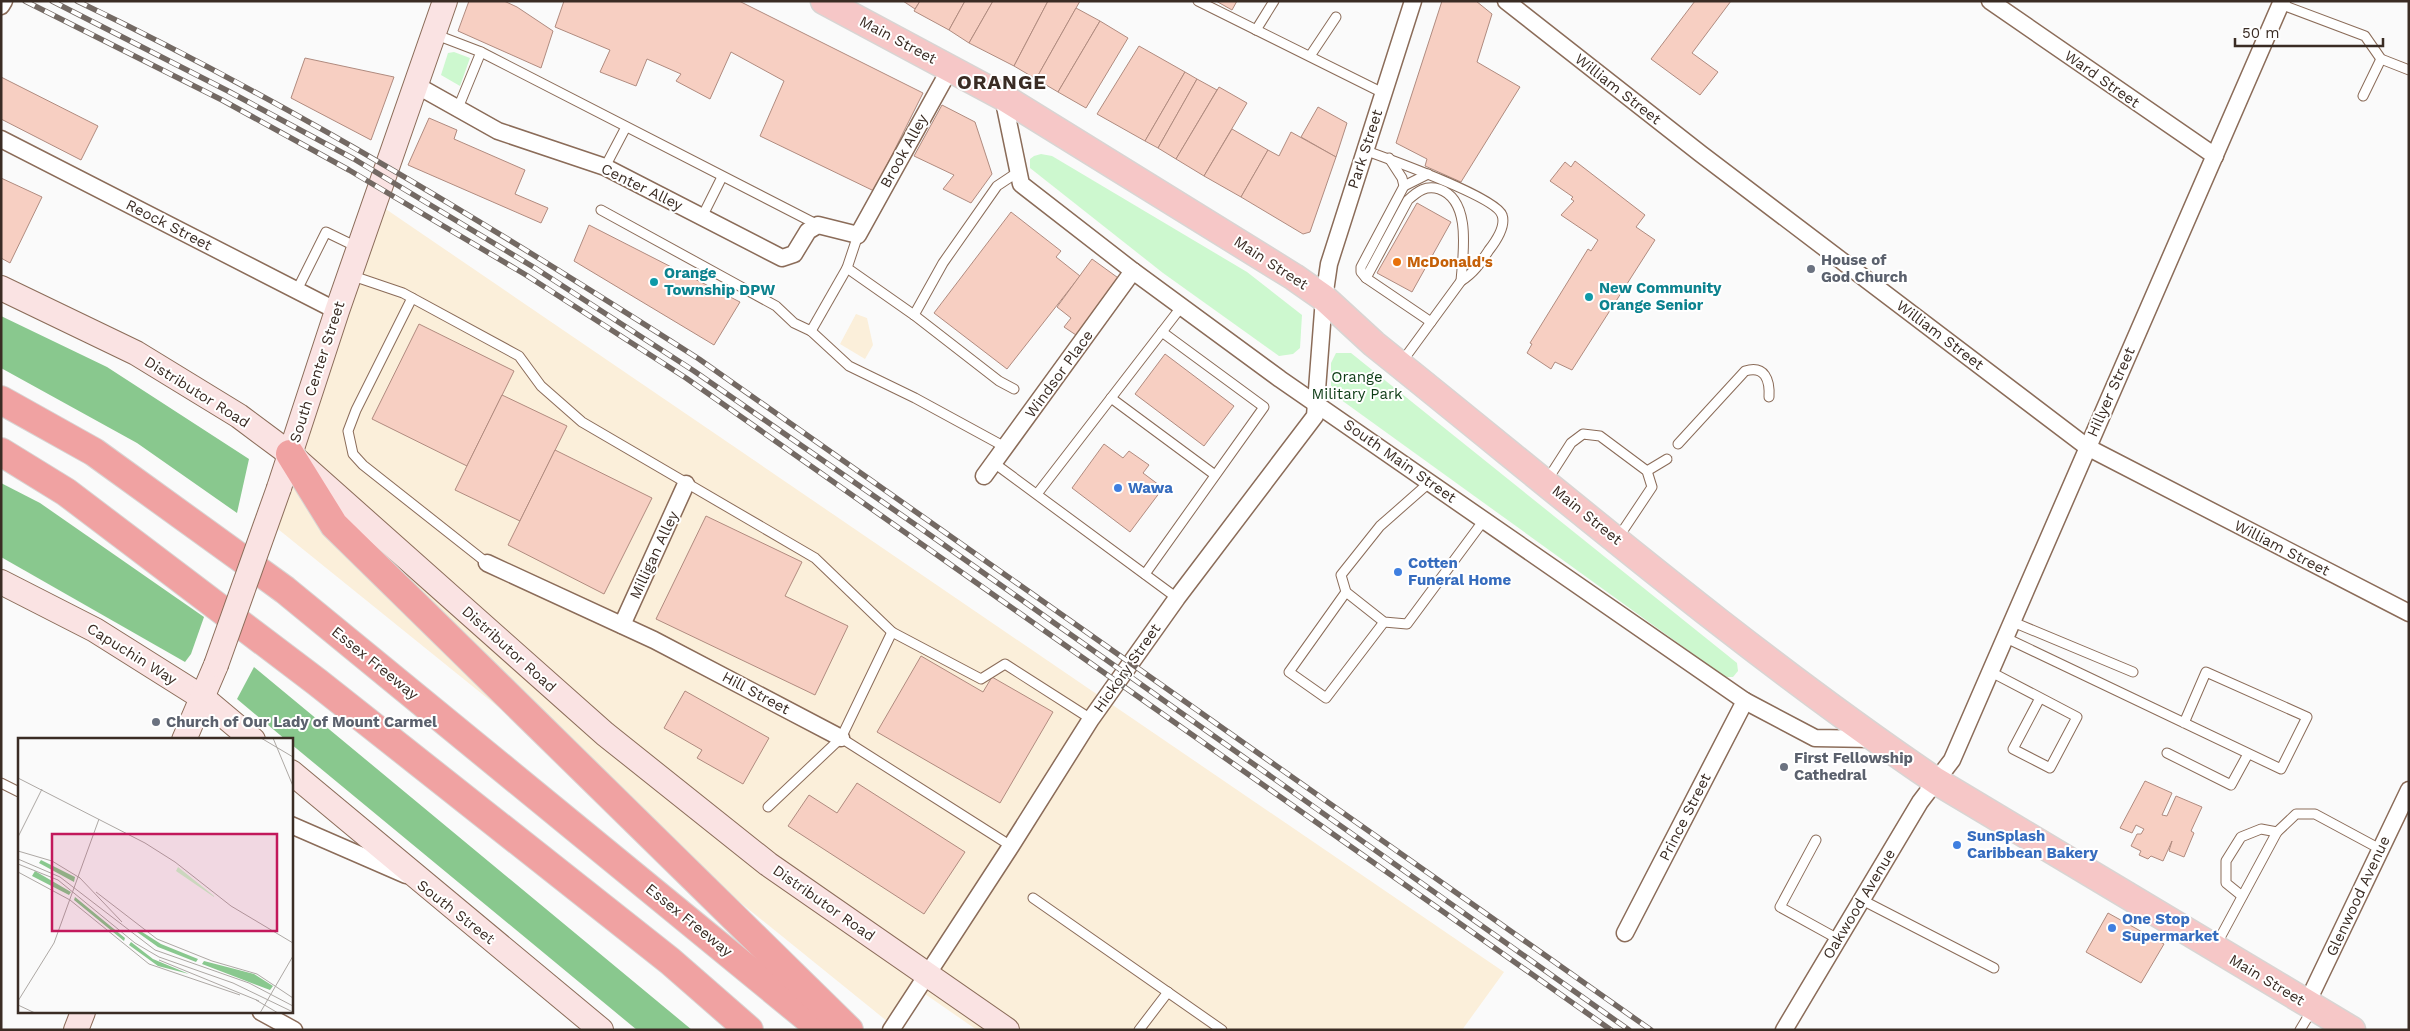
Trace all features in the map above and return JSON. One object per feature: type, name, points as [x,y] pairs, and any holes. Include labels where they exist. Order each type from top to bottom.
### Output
[{"type":"highway","name":"Essex Freeway","points":[[1,400],[94,452],[285,590],[822,1030]]},
{"type":"highway","points":[[1,452],[66,492],[318,682],[670,962],[749,1030]]},
{"type":"highway","points":[[290,454],[334,524],[849,1030]]},
{"type":"main road","name":"South Center Street","points":[[185,738],[216,665],[279,488],[337,311],[445,1]]},
{"type":"main road","name":"Main Street","points":[[825,1],[1003,97],[1286,272],[1324,298],[1400,365],[1766,660],[1875,739],[1936,780],[2348,1029]]},
{"type":"main road","name":"Distributor Road","points":[[1,288],[136,354],[239,416],[290,454],[605,734],[768,864],[1007,1030]]},
{"type":"main road","name":"Capuchin Way","points":[[1,582],[95,630],[203,698],[251,738]]},
{"type":"main road","points":[[292,773],[424,883]]},
{"type":"main road","name":"South Street","points":[[424,883],[601,1030]]},
{"type":"main road","points":[[76,1030],[82,1014]]},
{"type":"street","points":[[1,6],[4,1]]},
{"type":"street","name":"Park Street","points":[[1324,298],[1329,264],[1413,1]]},
{"type":"street","name":"William Street","points":[[1506,1],[1701,154],[2087,446],[2409,613]]},
{"type":"street","name":"Ward Street","points":[[1990,1],[2215,156]]},
{"type":"street","name":"Hillyer Street","points":[[1936,780],[1952,760],[2281,2]]},
{"type":"street","name":"Brook Alley","points":[[858,235],[950,67]]},
{"type":"street","name":"Center Alley","points":[[416,85],[498,131],[605,167],[782,258],[794,254],[808,231],[818,225]]},
{"type":"street","name":"South Main Street","points":[[1003,97],[1020,184],[1134,271],[1316,403],[1745,701],[1815,738],[1875,739]]},
{"type":"street","name":"Reock Street","points":[[1,139],[337,311]]},
{"type":"street","points":[[818,225],[858,235]]},
{"type":"street","name":"Windsor Place","points":[[984,476],[1134,271]]},
{"type":"street","name":"Hickory Street","points":[[895,1023],[1011,846],[1091,719],[1177,598],[1315,416],[1324,298]]},
{"type":"street","name":"Milligan Alley","points":[[622,626],[686,484]]},
{"type":"street","name":"Hill Street","points":[[487,563],[622,626],[841,738]]},
{"type":"street","name":"Prince Street","points":[[1625,933],[1745,701]]},
{"type":"street","name":"Oakwood Avenue","points":[[1784,1030],[1920,802],[1936,780]]},
{"type":"street","name":"Glenwood Avenue","points":[[2310,1005],[2380,849],[2409,790]]},
{"type":"street","name":"South Street","points":[[292,825],[424,883]]},
{"type":"street","points":[[265,1014],[294,1030]]},
{"type":"lane","points":[[1198,1],[1383,92]]},
{"type":"lane","points":[[1256,30],[1274,1]]},
{"type":"lane","points":[[2281,2],[2365,36],[2382,59],[2409,70]]},
{"type":"lane","points":[[1310,56],[1336,17]]},
{"type":"lane","points":[[434,34],[481,52],[818,225]]},
{"type":"lane","points":[[458,108],[481,52]]},
{"type":"lane","points":[[2363,96],[2382,59]]},
{"type":"lane","points":[[605,167],[626,127]]},
{"type":"lane","points":[[1364,150],[1428,174],[1497,207],[1502,215],[1502,227],[1493,244],[1472,274],[1461,281],[1400,365]]},
{"type":"lane","points":[[1389,158],[1402,178],[1404,186]]},
{"type":"lane","points":[[914,315],[943,263],[997,186],[1018,172]]},
{"type":"lane","points":[[1428,174],[1404,186],[1361,267],[1361,272],[1366,278],[1431,322]]},
{"type":"lane","points":[[702,217],[722,177]]},
{"type":"lane","points":[[1366,278],[1408,200],[1419,190],[1427,188],[1446,192],[1454,198],[1460,208],[1464,241],[1461,281]]},
{"type":"lane","points":[[601,210],[768,302],[794,323],[811,331],[850,366],[915,398],[1005,448]]},
{"type":"lane","points":[[297,290],[326,232],[359,248]]},
{"type":"lane","points":[[811,331],[847,268],[858,235]]},
{"type":"lane","points":[[847,268],[914,315],[999,381],[1014,389]]},
{"type":"lane","points":[[350,274],[412,298],[519,356],[541,386],[582,422],[815,558],[892,632],[981,679],[1005,664],[1091,719]]},
{"type":"lane","points":[[412,298],[356,410],[348,431],[348,438],[353,454],[363,466],[487,563]]},
{"type":"lane","points":[[1037,494],[1182,306]]},
{"type":"lane","points":[[1145,574],[1264,407],[1162,332]]},
{"type":"lane","points":[[1678,444],[1745,371],[1752,369],[1764,373],[1770,383],[1769,396]]},
{"type":"lane","points":[[1111,398],[1215,475]]},
{"type":"lane","points":[[1546,482],[1571,443],[1583,434],[1600,436],[1647,471],[1652,487],[1617,540]]},
{"type":"lane","points":[[1647,471],[1667,459]]},
{"type":"lane","points":[[994,462],[1177,598]]},
{"type":"lane","points":[[1430,482],[1380,526],[1340,575],[1346,592],[1384,622],[1407,624],[1484,520]]},
{"type":"lane","points":[[1346,592],[1289,672],[1326,698],[1384,622]]},
{"type":"lane","points":[[2013,622],[2134,672]]},
{"type":"lane","points":[[768,807],[841,738],[892,632]]},
{"type":"lane","points":[[2006,638],[2281,770],[2307,717],[2206,672],[2184,723]]},
{"type":"lane","points":[[1991,672],[2077,717],[2050,768],[2013,748],[2040,698]]},
{"type":"lane","name":"Hill Street","points":[[841,738],[1011,846]]},
{"type":"lane","points":[[2167,753],[2231,786],[2248,754]]},
{"type":"lane","points":[[1,783],[18,792]]},
{"type":"lane","points":[[2214,947],[2277,832],[2296,814],[2315,814],[2380,849]]},
{"type":"lane","points":[[2242,896],[2226,883],[2226,861],[2241,837],[2261,829],[2277,832]]},
{"type":"lane","points":[[1816,840],[1780,907],[1838,939]]},
{"type":"lane","points":[[1033,898],[1222,1030]]},
{"type":"lane","points":[[1862,900],[1994,968]]},
{"type":"lane","points":[[1139,1030],[1168,992]]},
{"type":"lane","points":[[2300,1030],[2310,1005]]},
{"type":"shaded area","points":[[374,201],[1504,972],[1462,1030],[977,1030],[925,994],[898,1030],[268,521]]},
{"type":"shaded area","points":[[856,314],[867,318],[873,345],[865,359],[840,344]]},
{"type":"green space","points":[[454,52],[470,58],[460,86],[441,75],[448,53]]},
{"type":"green space","name":"Orange Military Park","points":[[1041,154],[1052,156],[1247,272],[1302,315],[1300,348],[1293,354],[1279,356],[1163,273],[1030,168],[1030,159]]},
{"type":"green space","points":[[1,316],[107,367],[249,459],[237,513],[137,443],[1,368]]},
{"type":"green space","name":"Orange Military Park","points":[[1336,353],[1351,353],[1737,663],[1738,671],[1733,677],[1725,677],[1333,394],[1331,390],[1331,363]]},
{"type":"green space","points":[[1,483],[40,503],[204,617],[191,654],[185,662],[1,557]]},
{"type":"green space","points":[[254,667],[692,1030],[637,1030],[292,745],[292,738],[284,738],[237,699]]},
{"type":"building","points":[[469,1],[504,1],[517,7],[553,31],[541,68],[458,31]]},
{"type":"building","points":[[564,1],[739,1],[923,93],[874,191],[760,136],[784,81],[731,52],[710,99],[676,81],[681,74],[647,59],[636,86],[600,72],[610,50],[555,27]]},
{"type":"building","points":[[903,1],[920,1],[915,9]]},
{"type":"building","points":[[920,1],[965,1],[949,30],[914,11]]},
{"type":"building","points":[[965,1],[993,1],[969,43],[949,30]]},
{"type":"building","points":[[993,1],[1048,1],[1014,66],[969,43]]},
{"type":"building","points":[[1048,1],[1080,1],[1036,79],[1014,66]]},
{"type":"building","points":[[1216,1],[1237,1],[1232,10]]},
{"type":"building","points":[[1442,1],[1476,1],[1492,14],[1477,62],[1520,87],[1461,182],[1425,166],[1427,159],[1396,143]]},
{"type":"building","points":[[1695,1],[1731,1],[1692,53],[1718,72],[1700,95],[1651,59]]},
{"type":"building","points":[[1076,8],[1100,21],[1058,92],[1036,79]]},
{"type":"building","points":[[1100,21],[1128,38],[1086,108],[1058,92]]},
{"type":"building","points":[[1139,46],[1185,72],[1145,141],[1097,114]]},
{"type":"building","points":[[305,58],[394,77],[371,140],[291,98]]},
{"type":"building","points":[[1185,72],[1197,79],[1158,148],[1145,141]]},
{"type":"building","points":[[1,77],[98,126],[81,160],[1,119]]},
{"type":"building","points":[[1197,79],[1217,90],[1176,159],[1158,148]]},
{"type":"building","points":[[1219,87],[1247,103],[1204,176],[1176,159]]},
{"type":"building","points":[[942,105],[975,122],[992,174],[971,203],[943,189],[954,175],[914,156]]},
{"type":"building","points":[[1318,107],[1347,123],[1336,157],[1301,137]]},
{"type":"building","points":[[429,118],[457,130],[454,139],[525,170],[515,194],[548,208],[541,223],[408,165]]},
{"type":"building","points":[[1232,129],[1268,150],[1241,197],[1204,176]]},
{"type":"building","points":[[1291,132],[1336,157],[1310,232],[1303,234],[1241,197],[1268,150],[1279,156]]},
{"type":"building","name":"New Community Orange Senior","points":[[1575,161],[1645,215],[1636,227],[1655,240],[1572,370],[1555,362],[1551,369],[1527,353],[1532,344],[1530,343],[1588,249],[1591,251],[1598,240],[1561,215],[1574,201],[1571,199],[1573,197],[1550,181],[1565,162],[1571,167]]},
{"type":"building","points":[[1,178],[42,197],[10,263],[1,258]]},
{"type":"building","points":[[1417,203],[1451,222],[1412,292],[1377,273]]},
{"type":"building","points":[[1011,212],[1061,251],[1056,257],[1080,276],[1007,369],[934,313]]},
{"type":"building","name":"Orange Township DPW","points":[[589,225],[740,302],[714,345],[574,261]]},
{"type":"building","points":[[1092,259],[1121,280],[1079,337],[1064,327],[1071,318],[1057,307]]},
{"type":"building","points":[[419,324],[514,371],[467,466],[372,419]]},
{"type":"building","points":[[1165,354],[1234,406],[1204,446],[1135,394]]},
{"type":"building","points":[[502,395],[567,426],[520,521],[455,490]]},
{"type":"building","name":"Wawa","points":[[1104,444],[1123,458],[1129,451],[1149,465],[1143,473],[1163,488],[1130,532],[1072,488]]},
{"type":"building","points":[[555,450],[652,498],[604,594],[508,545]]},
{"type":"building","points":[[706,516],[802,562],[785,596],[848,626],[815,695],[656,619]]},
{"type":"building","points":[[921,656],[983,692],[992,677],[1053,712],[1000,803],[877,732]]},
{"type":"building","points":[[685,691],[769,738],[743,784],[697,758],[702,750],[664,728]]},
{"type":"building","points":[[2145,781],[2172,793],[2162,815],[2167,816],[2176,796],[2202,807],[2191,831],[2194,833],[2184,857],[2169,851],[2172,841],[2163,861],[2151,856],[2148,859],[2139,855],[2141,851],[2131,846],[2137,834],[2141,834],[2144,829],[2136,825],[2132,833],[2120,828]]},
{"type":"building","points":[[857,783],[965,852],[924,914],[788,826],[809,795],[837,813]]},
{"type":"building","points":[[2108,913],[2164,944],[2141,983],[2086,952]]},
{"type":"railway","points":[[25,1],[222,100],[349,170],[526,275],[686,378],[1611,1030]]},
{"type":"railway","points":[[52,1],[228,91],[354,159],[535,268],[694,371],[923,530],[1629,1030]]},
{"type":"railway","points":[[77,1],[158,41],[316,126],[471,216],[699,359],[1651,1030]]},
{"type":"place","name":"McDonald's","points":[[1397,262]]},
{"type":"place","name":"House of God Church","points":[[1811,269]]},
{"type":"place","name":"Orange Township DPW","points":[[654,282]]},
{"type":"place","name":"New Community Orange Senior","points":[[1589,297]]},
{"type":"place","name":"Wawa","points":[[1118,488]]},
{"type":"place","name":"Cotten Funeral Home","points":[[1398,572]]},
{"type":"place","name":"Church of Our Lady of Mount Carmel","points":[[156,722]]},
{"type":"place","name":"First Fellowship Cathedral","points":[[1784,767]]},
{"type":"place","name":"SunSplash Caribbean Bakery","points":[[1957,845]]},
{"type":"place","name":"One Stop Supermarket","points":[[2112,928]]},
{"type":"district","name":"ORANGE","points":[[1002,82]]}]
